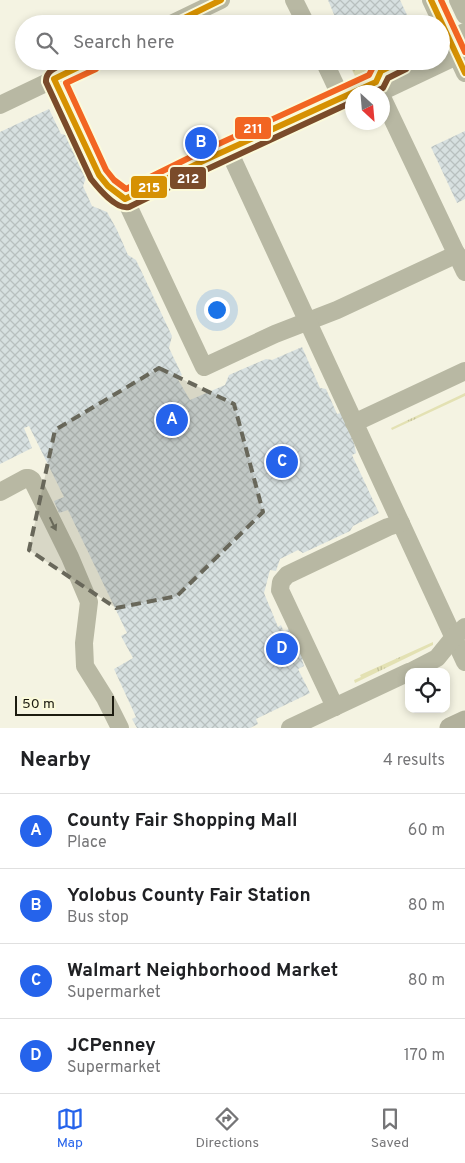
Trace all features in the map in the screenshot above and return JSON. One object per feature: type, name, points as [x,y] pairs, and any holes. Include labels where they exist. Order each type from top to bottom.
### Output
[{"type":"main road","points":[[450,728],[465,721]]},
{"type":"street","points":[[190,15],[221,0]]},
{"type":"street","points":[[294,0],[302,15]]},
{"type":"street","points":[[430,0],[439,15]]},
{"type":"street","points":[[458,0],[465,15]]},
{"type":"street","points":[[452,38],[461,54],[465,72]]},
{"type":"street","points":[[0,105],[73,70]]},
{"type":"street","points":[[328,70],[341,97]]},
{"type":"street","points":[[380,85],[381,71],[383,70]]},
{"type":"street","points":[[390,88],[427,70]]},
{"type":"street","points":[[54,79],[99,175],[108,186],[125,199],[204,367],[275,334],[337,310],[457,254]]},
{"type":"street","points":[[125,199],[228,149],[345,96]]},
{"type":"street","points":[[390,113],[465,272]]},
{"type":"street","points":[[228,149],[401,523],[459,632],[465,662]]},
{"type":"street","points":[[354,423],[465,371]]},
{"type":"street","points":[[0,492],[26,478],[32,480],[70,557],[88,602],[76,641],[85,666],[105,698],[120,728]]},
{"type":"street","points":[[335,707],[280,590],[281,582],[287,576],[388,527],[401,523]]},
{"type":"street","points":[[417,668],[437,658],[459,632]]},
{"type":"street","points":[[290,728],[405,674]]},
{"type":"highlighted area","points":[[159,368],[234,404],[263,512],[177,596],[116,608],[29,550],[55,430]]},
{"type":"green space","points":[[352,70],[368,70],[355,76]]},
{"type":"green space","points":[[465,393],[465,396],[392,430],[391,428]]},
{"type":"green space","points":[[433,642],[433,645],[355,683],[354,680],[361,677],[360,675]]},
{"type":"building","points":[[328,0],[400,0],[407,15],[334,15]]},
{"type":"building","points":[[49,109],[61,134],[77,138],[88,172],[83,186],[92,206],[107,212],[128,255],[136,260],[172,336],[169,348],[182,375],[177,378],[190,400],[225,385],[229,375],[266,359],[272,360],[302,347],[320,388],[326,389],[337,414],[341,413],[354,443],[356,453],[352,455],[379,513],[353,526],[350,531],[303,553],[298,550],[280,559],[276,571],[270,570],[264,593],[278,627],[281,625],[284,632],[290,628],[305,659],[302,660],[304,666],[298,669],[310,693],[256,719],[258,724],[250,728],[137,728],[132,719],[136,717],[114,669],[133,658],[121,636],[127,633],[68,510],[59,513],[54,501],[64,497],[29,426],[24,428],[32,448],[0,464],[0,132]]},
{"type":"building","points":[[465,131],[465,199],[457,203],[431,147]]},
{"type":"transit line","name":"215","points":[[190,15],[221,0]]},
{"type":"transit line","name":"215","points":[[431,0],[438,15]]},
{"type":"transit line","name":"211","points":[[441,0],[448,15]]},
{"type":"transit line","name":"211","points":[[450,20],[465,52]]},
{"type":"transit line","name":"215","points":[[450,41],[465,73]]},
{"type":"transit line","name":"212","points":[[52,70],[48,74],[46,82],[91,179],[108,198],[124,207],[129,207],[345,105]]},
{"type":"transit line","name":"215","points":[[72,70],[54,79],[99,175],[108,186],[125,199],[205,160],[376,82],[383,70]]},
{"type":"transit line","name":"211","points":[[94,70],[66,83],[106,170],[114,180],[126,189],[201,152],[369,75],[372,70]]},
{"type":"transit line","name":"212","points":[[384,85],[388,78],[404,70]]},
{"type":"place","name":"Yolobus County Fair Station","points":[[201,143]]},
{"type":"place","name":"County Fair Shopping Mall","points":[[172,420]]},
{"type":"place","name":"Walmart Neighborhood Market","points":[[282,462]]},
{"type":"place","name":"JCPenney","points":[[282,649]]}]
